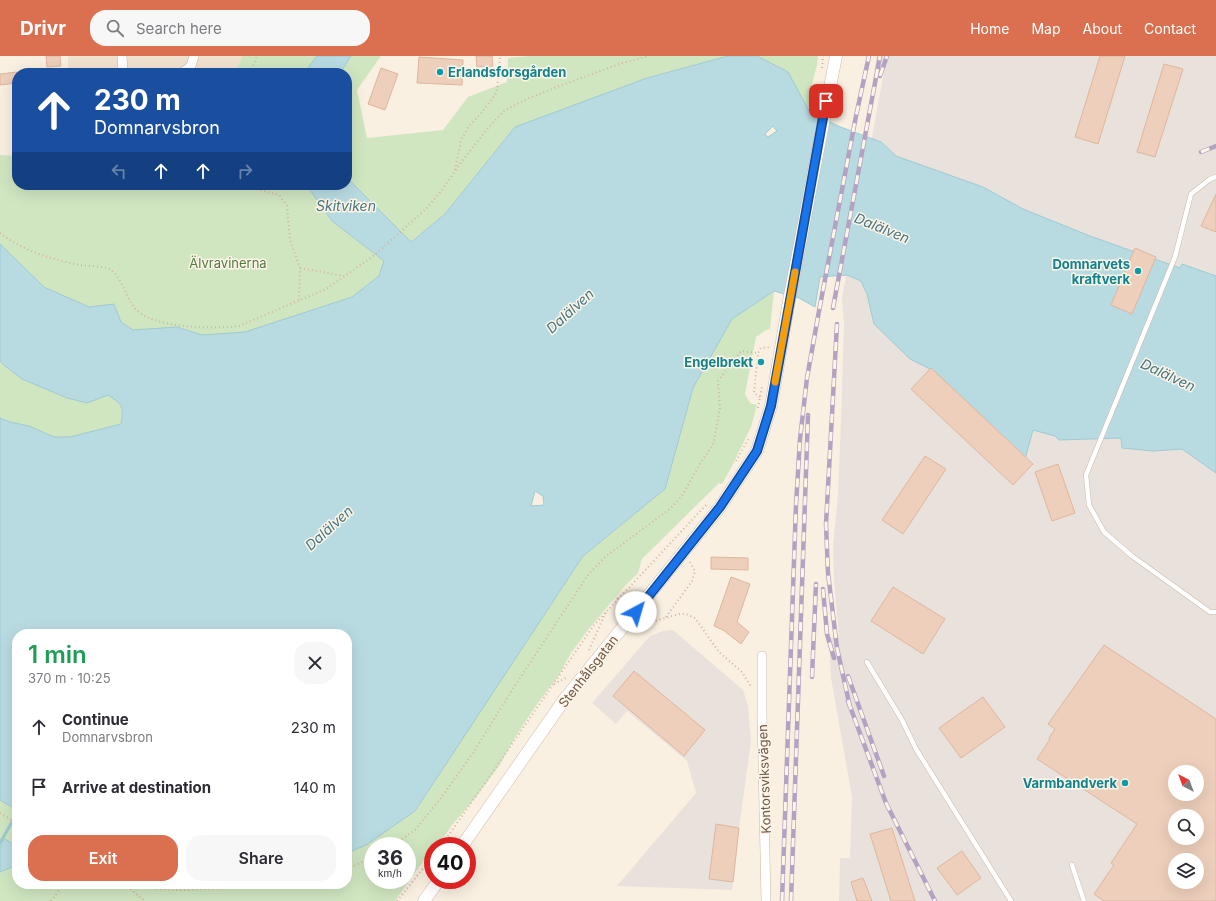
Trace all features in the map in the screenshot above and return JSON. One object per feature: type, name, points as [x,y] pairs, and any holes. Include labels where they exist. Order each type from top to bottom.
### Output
[{"type":"street","points":[[122,56],[123,68]]},
{"type":"street","points":[[188,68],[191,66],[194,56]]},
{"type":"street","name":"Stenhålsgatan","points":[[468,837],[564,700],[720,507],[757,451],[771,406],[829,85],[836,56]]},
{"type":"street","name":"Kontorsviksvägen","points":[[762,656],[766,901]]},
{"type":"street","points":[[424,901],[433,889]]},
{"type":"lane","points":[[1216,177],[1210,179],[1190,194],[1175,256],[1086,475],[1089,505],[1104,532],[1132,556],[1210,612],[1216,612]]},
{"type":"lane","points":[[867,662],[902,720],[916,749],[1011,901]]},
{"type":"lane","points":[[1072,866],[1084,901]]},
{"type":"path","points":[[252,68],[257,56]]},
{"type":"path","points":[[455,171],[461,140],[469,126],[497,92],[500,56]]},
{"type":"path","points":[[0,234],[8,240],[39,255],[80,265],[109,269],[119,279],[134,308],[144,316],[162,322],[200,327],[224,328],[239,326],[326,289],[372,257],[426,208],[442,190],[488,128],[504,111],[526,99],[557,87],[620,64],[649,56]]},
{"type":"path","points":[[260,190],[279,195],[287,206],[290,240],[300,268],[300,300]]},
{"type":"path","points":[[300,268],[344,276]]},
{"type":"path","points":[[760,397],[754,393],[758,353],[761,348],[771,347],[769,354]]},
{"type":"path","points":[[405,837],[415,830],[441,798],[473,753],[512,690],[588,575],[605,558],[670,509],[682,496],[713,445],[720,408],[718,381],[741,351],[758,353]]},
{"type":"path","points":[[757,412],[763,383]]},
{"type":"path","points":[[735,462],[751,434]]},
{"type":"path","points":[[447,837],[594,625],[617,598],[710,501]]},
{"type":"path","points":[[665,618],[692,581],[695,571],[691,562],[687,566]]},
{"type":"path","points":[[617,598],[626,606]]},
{"type":"path","points":[[589,651],[608,609]]},
{"type":"path","points":[[644,621],[652,622],[679,614],[686,614],[695,618],[719,652],[742,672],[753,689]]},
{"type":"path","points":[[553,685],[569,677]]},
{"type":"path","points":[[0,813],[12,820]]},
{"type":"path","points":[[352,867],[364,861]]},
{"type":"path","points":[[397,901],[424,867]]},
{"type":"path","points":[[51,901],[60,889]]},
{"type":"path","points":[[130,889],[145,901]]},
{"type":"path","points":[[158,889],[204,889]]},
{"type":"shaded area","points":[[68,56],[242,56],[237,68],[68,68]]},
{"type":"shaded area","points":[[877,56],[1216,56],[1216,901],[839,901],[840,858],[850,858],[852,797],[831,678],[829,638],[839,636],[834,581],[833,546],[838,495],[841,422],[844,323],[842,298],[884,72],[874,70]]},
{"type":"shaded area","points":[[673,630],[743,690],[748,705],[751,742],[732,890],[617,886],[696,793],[687,761],[627,711],[616,724],[592,703],[650,636],[663,631]]},
{"type":"green space","points":[[242,56],[317,56],[308,68],[237,68]]},
{"type":"green space","points":[[346,56],[381,56],[357,90],[367,138],[443,130],[468,97],[507,82],[508,58],[530,56],[728,56],[647,78],[515,127],[445,214],[410,242],[352,190],[352,68],[337,68]]},
{"type":"green space","points":[[749,56],[818,56],[810,92],[809,111]]},
{"type":"green space","name":"Älvravinerna","points":[[0,155],[12,156],[12,190],[310,190],[332,221],[384,261],[379,276],[352,297],[242,341],[134,337],[85,308],[31,283],[0,247]]},
{"type":"green space","points":[[774,291],[770,329],[756,337],[745,394],[750,403],[757,405],[751,427],[722,484],[719,483],[642,559],[638,573],[624,587],[571,653],[559,675],[537,704],[516,736],[499,766],[476,797],[444,837],[424,837],[424,861],[416,871],[416,837],[378,837],[415,811],[583,556],[665,489],[693,388],[732,319]]},
{"type":"green space","points":[[0,361],[22,379],[67,398],[87,403],[108,395],[117,401],[121,407],[121,424],[70,437],[54,437],[29,426],[0,418]]},
{"type":"green space","points":[[0,800],[12,807],[12,889],[352,889],[352,851],[364,846],[364,889],[403,889],[395,901],[0,901]]},
{"type":"water","points":[[317,56],[351,56],[343,68],[308,68]]},
{"type":"water","points":[[728,56],[757,56],[788,72],[809,111],[838,126],[881,142],[896,156],[983,187],[1023,209],[1090,236],[1180,268],[1182,264],[1216,276],[1216,473],[1182,449],[1153,451],[1122,448],[1121,438],[1059,440],[1055,436],[1033,430],[1025,459],[932,370],[910,359],[874,324],[867,294],[861,281],[847,275],[820,277],[815,307],[799,298],[774,291],[732,319],[693,388],[665,489],[583,556],[415,811],[378,837],[364,837],[364,846],[352,851],[352,629],[12,629],[12,807],[0,800],[0,418],[29,426],[54,437],[70,437],[121,424],[122,410],[117,401],[108,395],[87,403],[67,398],[22,379],[0,361],[0,244],[44,287],[89,307],[114,304],[121,322],[133,330],[177,327],[202,335],[245,332],[352,297],[379,276],[384,261],[332,221],[310,190],[352,190],[352,183],[411,242],[445,214],[515,127],[647,78]],"holes":[[[773,126],[777,131],[768,137],[765,134]],[[535,491],[543,496],[544,505],[531,506]]]},
{"type":"water","points":[[5,839],[12,844],[12,867],[0,872],[0,844]]},
{"type":"building","points":[[46,56],[60,56],[61,66],[47,67]]},
{"type":"building","points":[[476,56],[492,56],[493,66],[477,67]]},
{"type":"building","points":[[1100,56],[1125,56],[1098,144],[1075,137]]},
{"type":"building","name":"Erlandsforsgården","points":[[419,57],[463,60],[462,85],[417,83]]},
{"type":"building","points":[[1164,64],[1183,69],[1155,157],[1137,152]]},
{"type":"building","points":[[381,68],[398,74],[385,110],[368,104]]},
{"type":"building","points":[[12,73],[12,84],[0,85],[0,74]]},
{"type":"building","points":[[1216,194],[1216,232],[1201,226]]},
{"type":"building","name":"Domnarvets kraftverk","points":[[1135,248],[1156,257],[1132,314],[1111,305]]},
{"type":"building","points":[[931,368],[1033,464],[1013,485],[911,389]]},
{"type":"building","points":[[925,456],[946,469],[903,534],[882,520]]},
{"type":"building","points":[[1058,464],[1075,513],[1052,521],[1035,472]]},
{"type":"building","points":[[711,557],[748,558],[748,570],[711,569]]},
{"type":"building","points":[[731,577],[750,584],[737,622],[749,632],[741,644],[723,630],[714,626]]},
{"type":"building","points":[[893,587],[945,619],[923,654],[871,621]]},
{"type":"building","name":"Varmbandverk","points":[[1104,645],[1216,719],[1216,901],[1104,901],[1094,894],[1114,865],[1111,863],[1137,824],[1037,759],[1055,729],[1048,724]]},
{"type":"building","points":[[634,671],[705,730],[684,756],[613,696]]},
{"type":"building","points":[[983,697],[1005,727],[961,758],[939,728]]},
{"type":"building","points":[[716,824],[739,828],[733,882],[709,879]]},
{"type":"building","points":[[892,828],[915,901],[891,901],[870,834]]},
{"type":"building","points":[[962,851],[981,878],[957,895],[937,868]]},
{"type":"building","points":[[863,878],[872,901],[857,901],[851,882]]},
{"type":"waterway","points":[[0,843],[12,822]]},
{"type":"railway","points":[[782,901],[796,505],[800,439],[807,378],[819,311],[856,116],[869,56]]},
{"type":"railway","points":[[833,308],[880,56]]},
{"type":"railway","points":[[880,76],[887,56]]},
{"type":"railway","points":[[1201,152],[1216,146]]},
{"type":"railway","points":[[837,324],[826,524],[828,573],[837,648],[850,707]]},
{"type":"railway","points":[[791,901],[808,415]]},
{"type":"railway","points":[[812,677],[816,584]]},
{"type":"railway","points":[[823,589],[827,634],[834,658]]},
{"type":"railway","points":[[848,676],[884,776]]},
{"type":"railway","points":[[848,701],[886,803],[935,901]]},
{"type":"slow traffic","points":[[775,382],[795,272]]},
{"type":"place","name":"Erlandsforsgården","points":[[440,72]]},
{"type":"place","name":"Domnarvets kraftverk","points":[[1138,271]]},
{"type":"place","name":"Engelbrekt","points":[[761,362]]},
{"type":"place","name":"Varmbandverk","points":[[1125,783]]},
{"type":"route","points":[[636,612],[720,507],[757,451],[771,406],[826,101]]},
{"type":"water label","name":"Skitviken","points":[[346,206]]},
{"type":"water label","name":"Dalälven","points":[[882,228]]},
{"type":"water label","name":"Dalälven","points":[[570,311]]},
{"type":"water label","name":"Dalälven","points":[[1168,375]]},
{"type":"water label","name":"Dalälven","points":[[329,528]]}]
